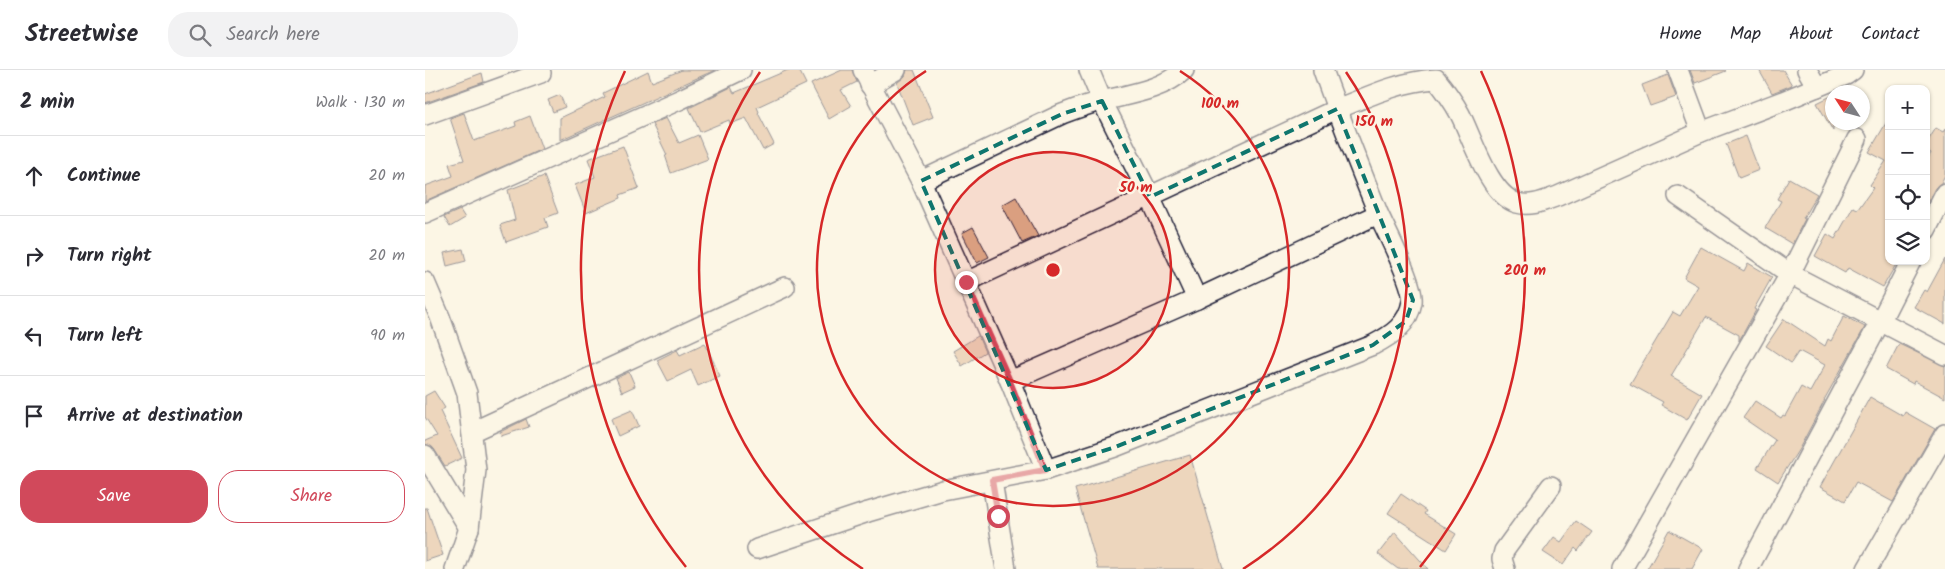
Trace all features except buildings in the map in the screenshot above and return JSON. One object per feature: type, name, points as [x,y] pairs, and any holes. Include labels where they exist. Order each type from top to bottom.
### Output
[{"type":"street","points":[[425,213],[679,100],[741,70]]},
{"type":"street","points":[[896,70],[867,78],[921,180],[1010,381],[1045,470]]},
{"type":"street","points":[[1089,70],[1102,101],[1150,196],[1197,298]]},
{"type":"street","points":[[757,549],[878,509],[943,490],[1045,470],[1115,447],[1373,345],[1393,334],[1406,321],[1413,300],[1409,285],[1323,70]]},
{"type":"street","points":[[1678,70],[1701,132]]},
{"type":"street","points":[[1807,70],[1817,87]]},
{"type":"street","points":[[966,282],[1337,109],[1381,91],[1434,74],[1461,116],[1485,170],[1501,191],[1515,203],[1533,205],[1558,196],[1701,132],[1817,87],[1846,75],[1853,70]]},
{"type":"street","points":[[921,180],[1062,114],[1102,101],[1132,94],[1176,73]]},
{"type":"street","points":[[425,115],[541,74]]},
{"type":"street","points":[[1622,569],[1790,274],[1857,139]]},
{"type":"street","points":[[1930,222],[1945,193]]},
{"type":"street","points":[[1678,196],[1790,274],[1945,355]]},
{"type":"street","points":[[1010,381],[1379,214]]},
{"type":"street","points":[[1748,569],[1909,265]]},
{"type":"street","points":[[425,282],[440,317],[467,393],[476,470],[469,528],[452,568]]},
{"type":"street","points":[[472,432],[785,287]]},
{"type":"street","points":[[1867,569],[1945,434]]},
{"type":"street","points":[[425,455],[469,528]]},
{"type":"street","points":[[992,480],[1006,569]]},
{"type":"street","points":[[1505,569],[1502,559],[1504,551],[1551,486]]},
{"type":"highlighted area","points":[[1102,101],[1150,197],[1337,109],[1413,300],[1406,321],[1373,345],[1115,447],[1046,470],[921,181],[1062,114]]},
{"type":"route","points":[[966,282],[1010,381],[1045,470],[992,480],[998,516]]}]
